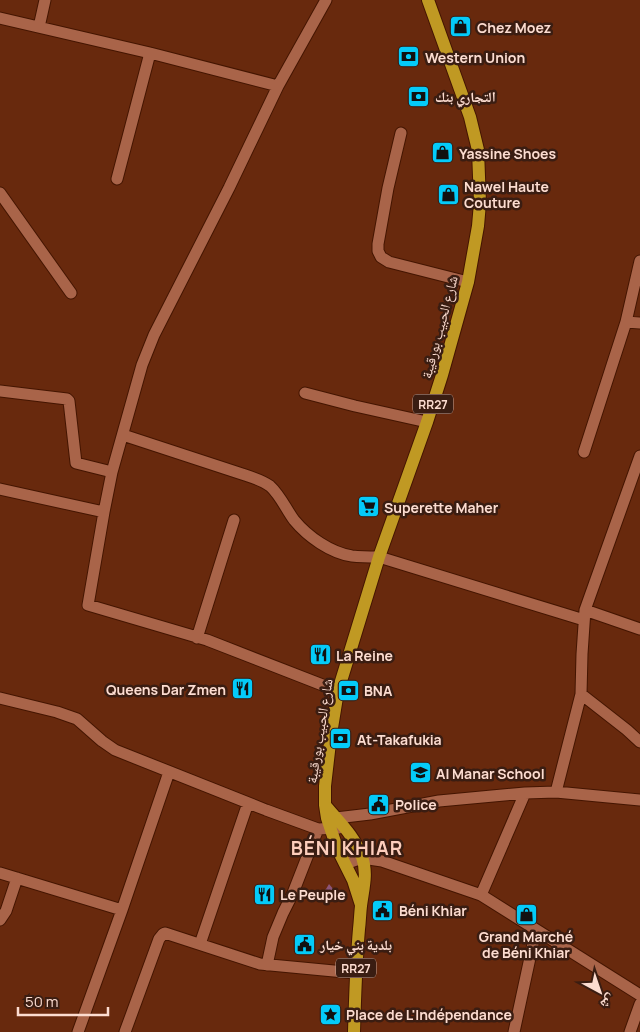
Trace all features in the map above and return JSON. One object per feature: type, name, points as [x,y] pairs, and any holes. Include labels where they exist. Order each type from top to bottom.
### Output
[{"type":"main road","name":"شارع الحبيب بورقيبة","points":[[361,905],[353,880],[328,825],[325,805],[325,786],[338,691],[379,557],[442,375],[468,282],[480,203],[478,150],[470,117],[428,0]]},
{"type":"main road","name":"شارع الحبيب بورقيبة","points":[[328,825],[345,828],[356,842],[362,858],[365,875],[355,973],[354,1032]]},
{"type":"street","points":[[39,27],[45,0]]},
{"type":"street","points":[[326,0],[278,86],[229,188],[154,335],[142,365],[112,472],[88,605],[207,640],[338,691]]},
{"type":"street","points":[[0,18],[150,53],[278,86]]},
{"type":"street","points":[[117,179],[150,53]]},
{"type":"street","points":[[401,132],[388,188],[378,244],[379,254],[389,262],[468,282]]},
{"type":"street","points":[[0,194],[71,293]]},
{"type":"street","points":[[584,452],[626,322],[640,261]]},
{"type":"street","points":[[626,322],[640,323]]},
{"type":"street","points":[[0,391],[67,398],[69,401],[76,463],[112,472]]},
{"type":"street","points":[[305,393],[427,422]]},
{"type":"street","points":[[123,436],[260,481],[274,490],[295,521],[304,530],[340,553],[353,556],[379,557],[640,629]]},
{"type":"street","points":[[556,792],[581,694],[584,615],[640,456]]},
{"type":"street","points":[[0,489],[104,512]]},
{"type":"street","points":[[197,638],[234,520]]},
{"type":"street","points":[[581,694],[640,742]]},
{"type":"street","points":[[0,698],[77,719],[110,747],[248,803],[328,825],[370,814],[439,801],[525,793],[556,792],[640,800]]},
{"type":"street","points":[[78,1032],[169,772]]},
{"type":"street","points":[[481,895],[525,793]]},
{"type":"street","points":[[200,944],[248,803]]},
{"type":"street","points":[[267,965],[273,937],[282,913],[328,825]]},
{"type":"street","points":[[345,864],[362,858],[382,861],[481,895],[640,995]]},
{"type":"street","points":[[0,873],[122,910]]},
{"type":"street","points":[[0,920],[6,911],[17,878]]},
{"type":"street","points":[[514,1032],[536,930]]},
{"type":"street","points":[[125,1032],[161,936],[165,933],[267,965],[355,973]]},
{"type":"street","points":[[630,1032],[640,1004]]},
{"type":"shaded area","points":[[329,884],[340,897],[339,899],[319,898],[318,896]]},
{"type":"place","name":"Chez Moez","points":[[461,27]]},
{"type":"place","name":"Western Union","points":[[409,57]]},
{"type":"place","name":"التجاري بنك","points":[[419,96]]},
{"type":"place","name":"Yassine Shoes","points":[[443,153]]},
{"type":"place","name":"Nawel Haute Couture","points":[[448,194]]},
{"type":"place","name":"Superette Maher","points":[[368,507]]},
{"type":"place","name":"La Reine","points":[[320,655]]},
{"type":"place","name":"Queens Dar Zmen","points":[[242,689]]},
{"type":"place","name":"BNA","points":[[348,690]]},
{"type":"place","name":"At-Takafukia","points":[[341,739]]},
{"type":"place","name":"Al Manar School","points":[[420,773]]},
{"type":"place","name":"Police","points":[[379,804]]},
{"type":"place","name":"Le Peuple","points":[[264,894]]},
{"type":"place","name":"Béni Khiar","points":[[383,910]]},
{"type":"place","name":"Grand Marché de Béni Khiar","points":[[526,914]]},
{"type":"place","name":"بلدية بني خيار","points":[[304,944]]},
{"type":"place","name":"Place de L'Indépendance","points":[[330,1014]]},
{"type":"district","name":"BÉNI KHIAR","points":[[347,848]]}]
